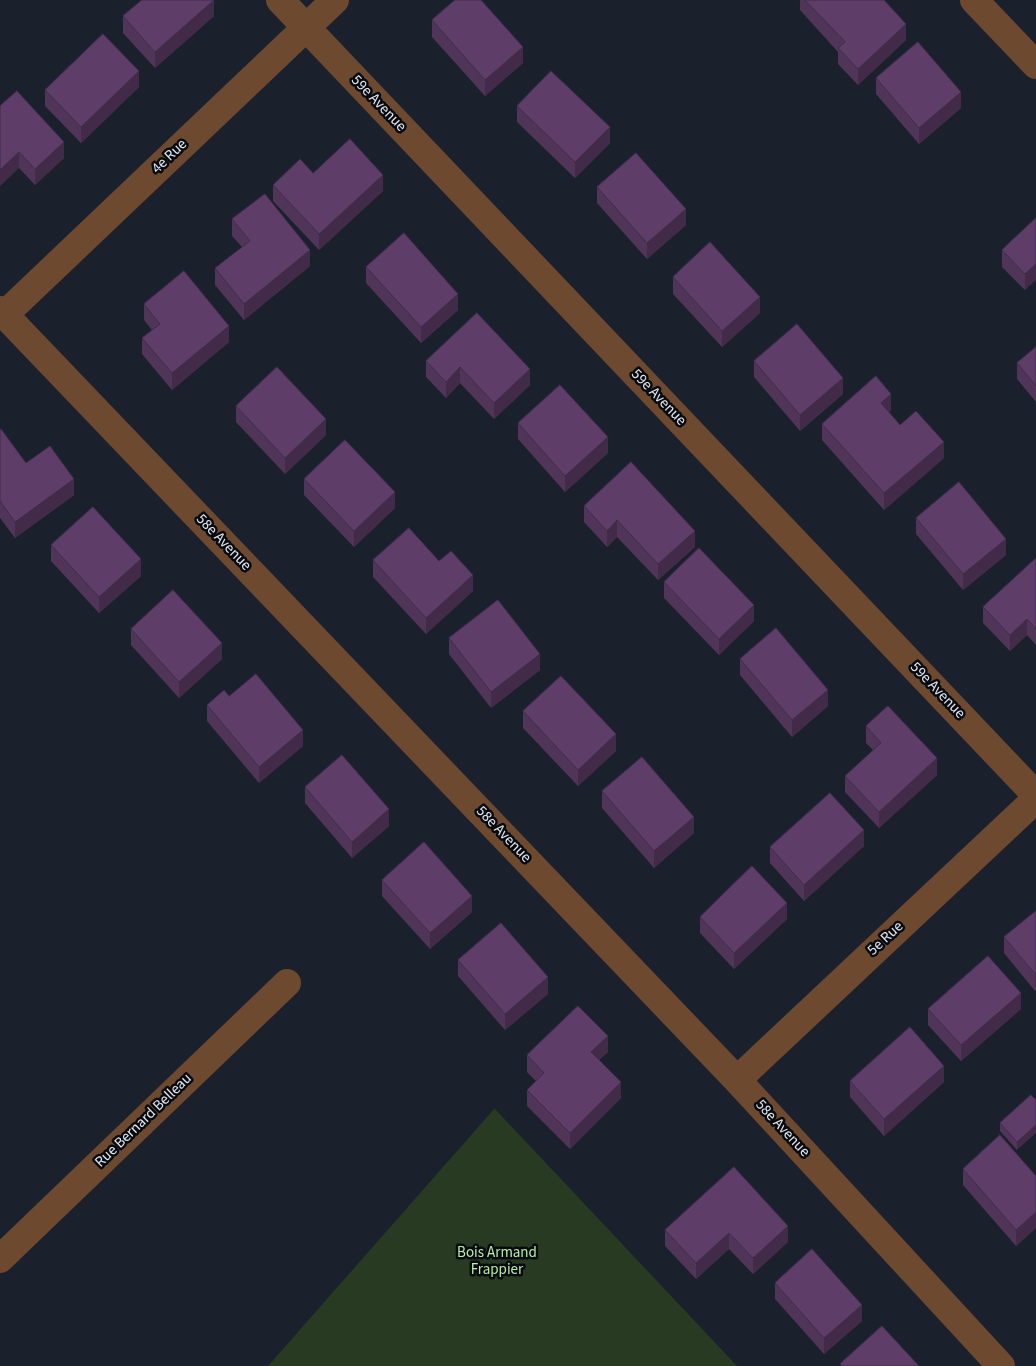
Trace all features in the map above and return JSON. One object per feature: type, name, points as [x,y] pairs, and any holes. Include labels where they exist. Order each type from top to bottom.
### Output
[{"type":"street","name":"59e Avenue","points":[[280,0],[1036,797]]},
{"type":"street","name":"4e Rue","points":[[2,312],[336,0]]},
{"type":"street","points":[[974,0],[1036,65]]},
{"type":"street","name":"58e Avenue","points":[[2,312],[736,1080],[1001,1366]]},
{"type":"street","name":"5e Rue","points":[[736,1080],[1036,797]]},
{"type":"street","name":"Rue Bernard Belleau","points":[[0,1259],[287,983]]},
{"type":"green space","name":"Bois Armand Frappier","points":[[495,1109],[737,1366],[268,1366]]},
{"type":"building","points":[[142,0],[214,0],[155,52],[123,16]]},
{"type":"building","points":[[455,0],[481,0],[523,47],[485,80],[432,20]]},
{"type":"building","points":[[805,0],[884,0],[906,24],[858,69],[838,48],[845,42]]},
{"type":"building","points":[[103,34],[139,71],[81,127],[45,90]]},
{"type":"building","points":[[918,42],[961,92],[919,128],[876,78]]},
{"type":"building","points":[[551,71],[610,127],[575,162],[517,106]]},
{"type":"building","points":[[17,91],[64,142],[35,169],[19,152],[0,170],[0,106]]},
{"type":"building","points":[[350,139],[383,175],[319,234],[273,185],[300,159],[313,173]]},
{"type":"building","points":[[636,153],[686,209],[647,243],[597,187]]},
{"type":"building","points":[[265,194],[310,250],[244,304],[215,268],[250,241],[232,219]]},
{"type":"building","points":[[1036,218],[1036,264],[1025,274],[1002,250]]},
{"type":"building","points":[[404,233],[458,294],[421,327],[366,267]]},
{"type":"building","points":[[710,242],[760,297],[722,331],[673,277]]},
{"type":"building","points":[[184,271],[229,326],[172,373],[142,338],[160,324],[144,304]]},
{"type":"building","points":[[477,313],[530,369],[494,403],[460,367],[446,382],[426,361]]},
{"type":"building","points":[[797,324],[843,378],[800,415],[754,361]]},
{"type":"building","points":[[1036,347],[1036,386],[1017,363]]},
{"type":"building","points":[[277,367],[326,419],[285,458],[236,406]]},
{"type":"building","points":[[876,376],[891,394],[881,403],[900,425],[916,411],[944,442],[884,493],[822,424]]},
{"type":"building","points":[[560,385],[608,437],[565,476],[518,423]]},
{"type":"building","points":[[1,429],[26,463],[50,446],[74,479],[15,522],[0,501]]},
{"type":"building","points":[[345,440],[395,492],[354,531],[304,479]]},
{"type":"building","points":[[631,462],[695,531],[658,564],[617,520],[607,531],[584,506]]},
{"type":"building","points":[[959,482],[1006,539],[963,574],[916,518]]},
{"type":"building","points":[[93,507],[141,559],[99,597],[51,545]]},
{"type":"building","points":[[409,528],[439,561],[451,551],[473,575],[426,618],[373,560]]},
{"type":"building","points":[[699,548],[754,605],[719,639],[664,582]]},
{"type":"building","points":[[1035,559],[1036,629],[1027,619],[1010,635],[983,607]]},
{"type":"building","points":[[173,590],[222,643],[179,682],[131,629]]},
{"type":"building","points":[[498,600],[540,654],[491,692],[449,638]]},
{"type":"building","points":[[776,628],[828,690],[792,720],[740,659]]},
{"type":"building","points":[[256,674],[303,730],[259,767],[207,705],[224,690],[229,696]]},
{"type":"building","points":[[561,676],[616,734],[578,770],[523,711]]},
{"type":"building","points":[[888,706],[937,758],[879,812],[845,776],[881,743],[866,726]]},
{"type":"building","points":[[342,755],[389,809],[352,842],[305,787]]},
{"type":"building","points":[[642,757],[694,817],[654,851],[602,791]]},
{"type":"building","points":[[830,793],[864,830],[804,885],[770,847]]},
{"type":"building","points":[[424,842],[472,896],[430,933],[382,880]]},
{"type":"building","points":[[752,866],[787,903],[734,953],[700,917]]},
{"type":"building","points":[[1036,911],[1036,974],[1035,974],[1004,937]]},
{"type":"building","points":[[501,923],[548,977],[505,1014],[458,960]]},
{"type":"building","points":[[988,956],[1021,993],[961,1045],[928,1009]]},
{"type":"building","points":[[578,1006],[608,1036],[591,1052],[621,1082],[570,1133],[527,1090],[544,1073],[527,1055]]},
{"type":"building","points":[[910,1027],[944,1066],[884,1119],[850,1081]]},
{"type":"building","points":[[1031,1095],[1036,1100],[1036,1125],[1017,1142],[1000,1123]]},
{"type":"building","points":[[1000,1135],[1036,1176],[1036,1212],[1016,1230],[963,1169]]},
{"type":"building","points":[[734,1167],[788,1226],[753,1258],[729,1233],[696,1263],[665,1230]]},
{"type":"building","points":[[812,1249],[862,1305],[824,1338],[775,1283]]},
{"type":"building","points":[[882,1326],[919,1366],[842,1366],[840,1364]]}]
